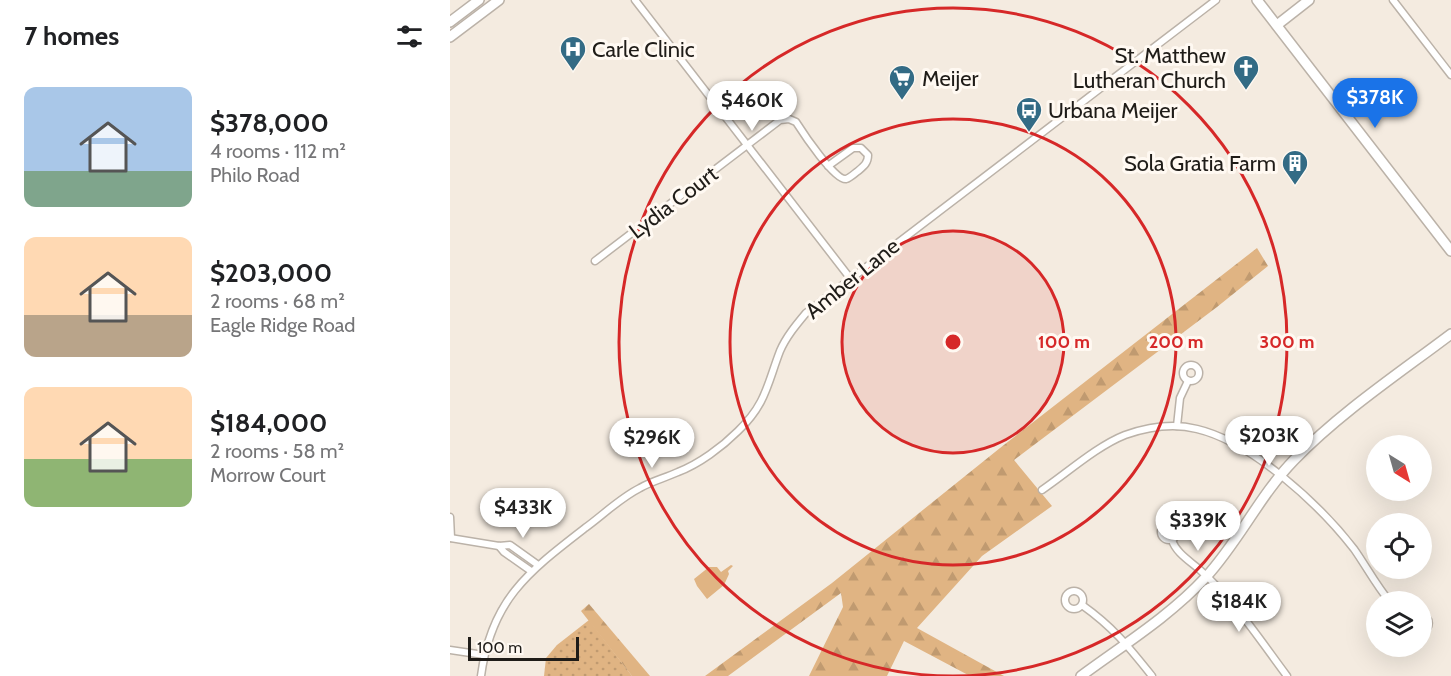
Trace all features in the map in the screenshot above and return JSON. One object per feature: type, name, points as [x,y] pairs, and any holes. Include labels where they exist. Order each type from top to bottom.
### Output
[{"type":"street","points":[[450,22],[479,0]]},
{"type":"street","points":[[450,37],[499,0]]},
{"type":"street","points":[[635,0],[850,278]]},
{"type":"street","name":"Amber Lane","points":[[481,676],[484,655],[498,615],[531,571],[629,495],[651,482],[694,464],[736,433],[748,421],[766,393],[781,350],[795,326],[814,305],[1216,0]]},
{"type":"street","points":[[1257,0],[1451,251]]},
{"type":"street","points":[[1277,25],[1309,0]]},
{"type":"street","points":[[1393,0],[1451,75]]},
{"type":"street","name":"Lydia Court","points":[[596,261],[780,120],[789,119],[796,122],[828,166]]},
{"type":"street","points":[[853,148],[861,148],[868,156],[864,166],[846,179],[836,175],[828,166],[853,148]]},
{"type":"street","points":[[1081,676],[1179,602],[1207,576],[1280,475],[1311,443],[1451,334]]},
{"type":"street","points":[[1177,426],[1180,398],[1188,381]]},
{"type":"street","points":[[1042,490],[1123,436],[1141,430],[1177,426],[1200,429],[1219,436],[1249,453],[1307,498],[1344,537],[1382,591]]},
{"type":"street","points":[[450,517],[450,538],[499,546],[510,545],[538,565]]},
{"type":"street","points":[[1172,540],[1178,550],[1207,576],[1233,606],[1287,676]]},
{"type":"street","points":[[499,546],[531,571]]},
{"type":"street","points":[[1082,605],[1105,621],[1126,642],[1152,676]]},
{"type":"street","points":[[450,650],[484,655]]},
{"type":"green space","points":[[1257,248],[1268,266],[1014,460],[1052,506],[982,556],[917,628],[1004,676],[970,676],[904,641],[887,676],[809,676],[843,607],[841,593],[728,676],[705,676],[832,583],[1000,448]]},
{"type":"green space","points":[[733,566],[728,571],[724,585],[707,599],[694,579],[709,567],[717,567],[721,572]]},
{"type":"green space","points":[[589,604],[650,676],[632,676],[581,611]]},
{"type":"green space","points":[[589,620],[632,676],[544,676],[546,658],[557,645]]},
{"type":"place","name":"Carle Clinic","points":[[573,72]]},
{"type":"place","name":"St. Matthew Lutheran Church","points":[[1246,91]]},
{"type":"place","name":"Meijer","points":[[902,101]]},
{"type":"place","name":"Urbana Meijer","points":[[1029,133]]},
{"type":"place","name":"Sola Gratia Farm","points":[[1295,186]]}]
